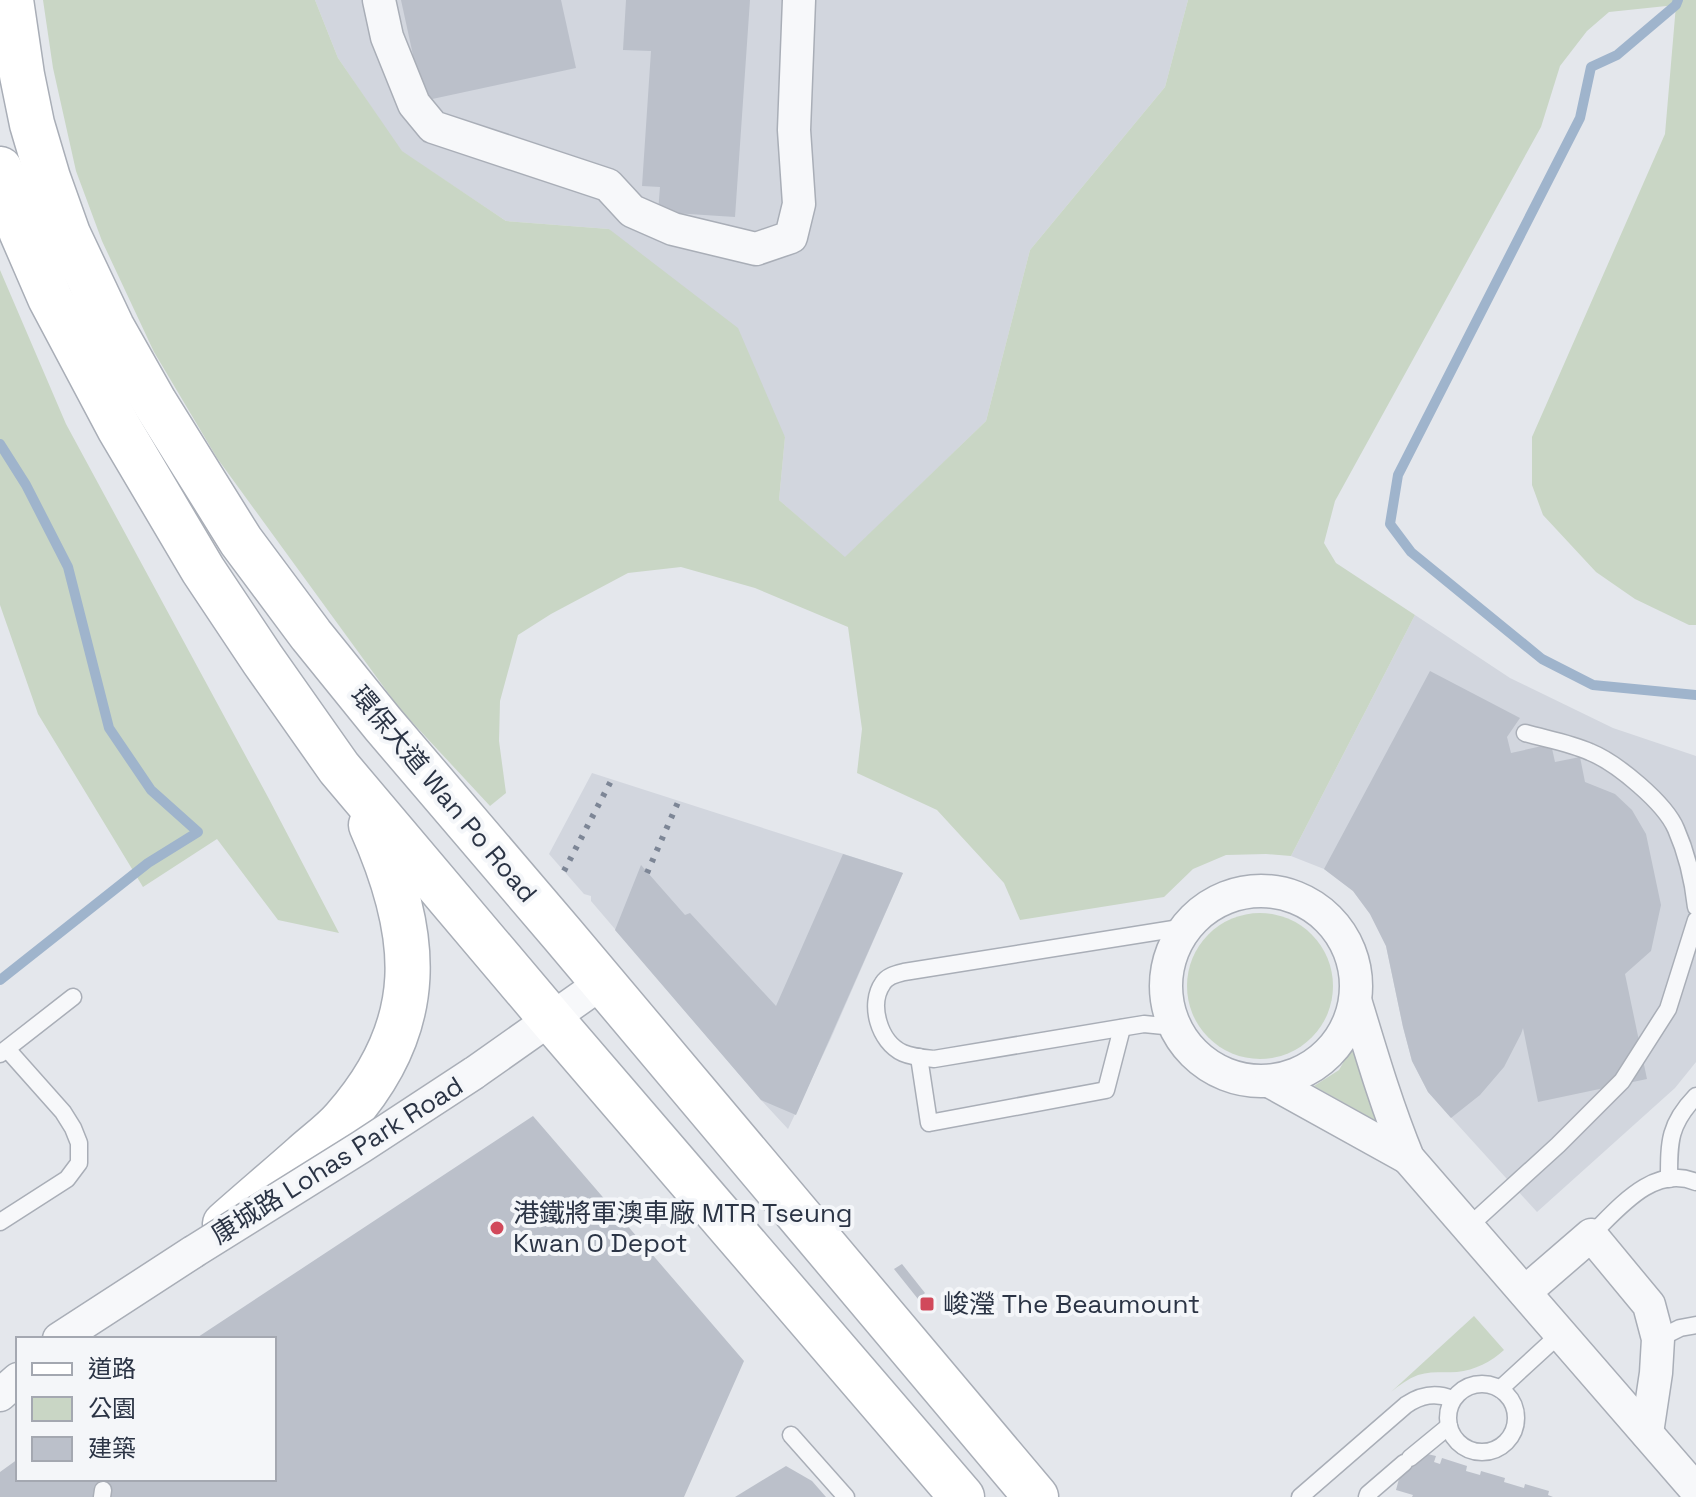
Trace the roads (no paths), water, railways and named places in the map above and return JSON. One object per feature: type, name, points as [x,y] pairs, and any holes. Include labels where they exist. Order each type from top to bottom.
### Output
[{"type":"main road","name":"環保大道 Wan Po Road","points":[[11,0],[32,124],[58,206],[90,284],[155,403],[241,541],[383,724],[1036,1497]]},
{"type":"main road","points":[[0,169],[21,231],[83,363],[203,570],[339,768],[368,818],[385,857],[405,922],[407,989],[401,1022],[376,1075],[342,1122],[193,1252]]},
{"type":"main road","points":[[339,768],[962,1497]]},
{"type":"street","points":[[379,0],[387,37],[414,104],[433,127],[608,185],[632,211],[673,229],[756,249],[791,237],[799,204],[794,130],[799,0]]},
{"type":"street","points":[[1356,1003],[1346,1032],[1327,1056],[1301,1074],[1271,1082],[1242,1080],[1214,1070],[1190,1052],[1174,1027],[1166,1002],[1166,976],[1172,950],[1186,927],[1209,906],[1238,893],[1270,891],[1301,899],[1327,916],[1346,941],[1356,972],[1356,1003],[1380,1085],[1408,1158],[1694,1484]]},
{"type":"street","name":"康城路 Lohas Park Road","points":[[65,1337],[474,1073],[603,982]]},
{"type":"street","points":[[1271,1082],[1408,1158]]},
{"type":"street","points":[[1525,1292],[1591,1235],[1649,1305],[1658,1339],[1647,1433]]},
{"type":"street","points":[[0,1395],[16,1381]]},
{"type":"lane","points":[[1525,733],[1590,751],[1621,769],[1656,802],[1675,827],[1693,877],[1696,907]]},
{"type":"lane","points":[[1468,1227],[1558,1145],[1622,1081],[1668,1009],[1696,920]]},
{"type":"lane","points":[[1174,1027],[1144,1024],[934,1059],[901,1053],[884,1035],[877,1019],[875,1003],[883,981],[893,975],[1186,927]]},
{"type":"lane","points":[[0,1222],[67,1179],[79,1163],[79,1143],[63,1112],[4,1052],[73,997]]},
{"type":"lane","points":[[919,1057],[929,1123],[1106,1090],[1122,1028]]},
{"type":"lane","points":[[1669,1179],[1672,1131],[1684,1109],[1696,1096]]},
{"type":"lane","points":[[1591,1235],[1647,1185],[1669,1179],[1696,1182]]},
{"type":"lane","points":[[1658,1339],[1680,1328],[1696,1325]]},
{"type":"lane","points":[[1500,1389],[1561,1333]]},
{"type":"lane","points":[[1487,1384],[1500,1389],[1510,1398],[1515,1409],[1516,1423],[1511,1435],[1502,1445],[1490,1451],[1477,1452],[1464,1447],[1454,1438],[1449,1426],[1448,1412],[1452,1399],[1474,1385],[1487,1384]]},
{"type":"lane","points":[[1300,1497],[1406,1405],[1429,1395],[1452,1399]]},
{"type":"lane","points":[[1367,1497],[1449,1426]]},
{"type":"lane","points":[[791,1435],[846,1497]]},
{"type":"waterway","points":[[1678,0],[1617,55],[1591,67],[1580,118],[1398,475],[1390,524],[1411,552],[1542,659],[1593,685],[1696,695]]},
{"type":"waterway","points":[[0,444],[26,485],[68,567],[109,728],[151,790],[198,832],[148,863],[0,980]]},
{"type":"railway","points":[[564,871],[612,779]]},
{"type":"railway","points":[[647,873],[679,800]]},
{"type":"place","name":"港鐵將軍澳車廠 MTR Tseung Kwan O Depot","points":[[497,1228]]},
{"type":"place","name":"峻瀅 The Beaumount","points":[[927,1304]]}]
